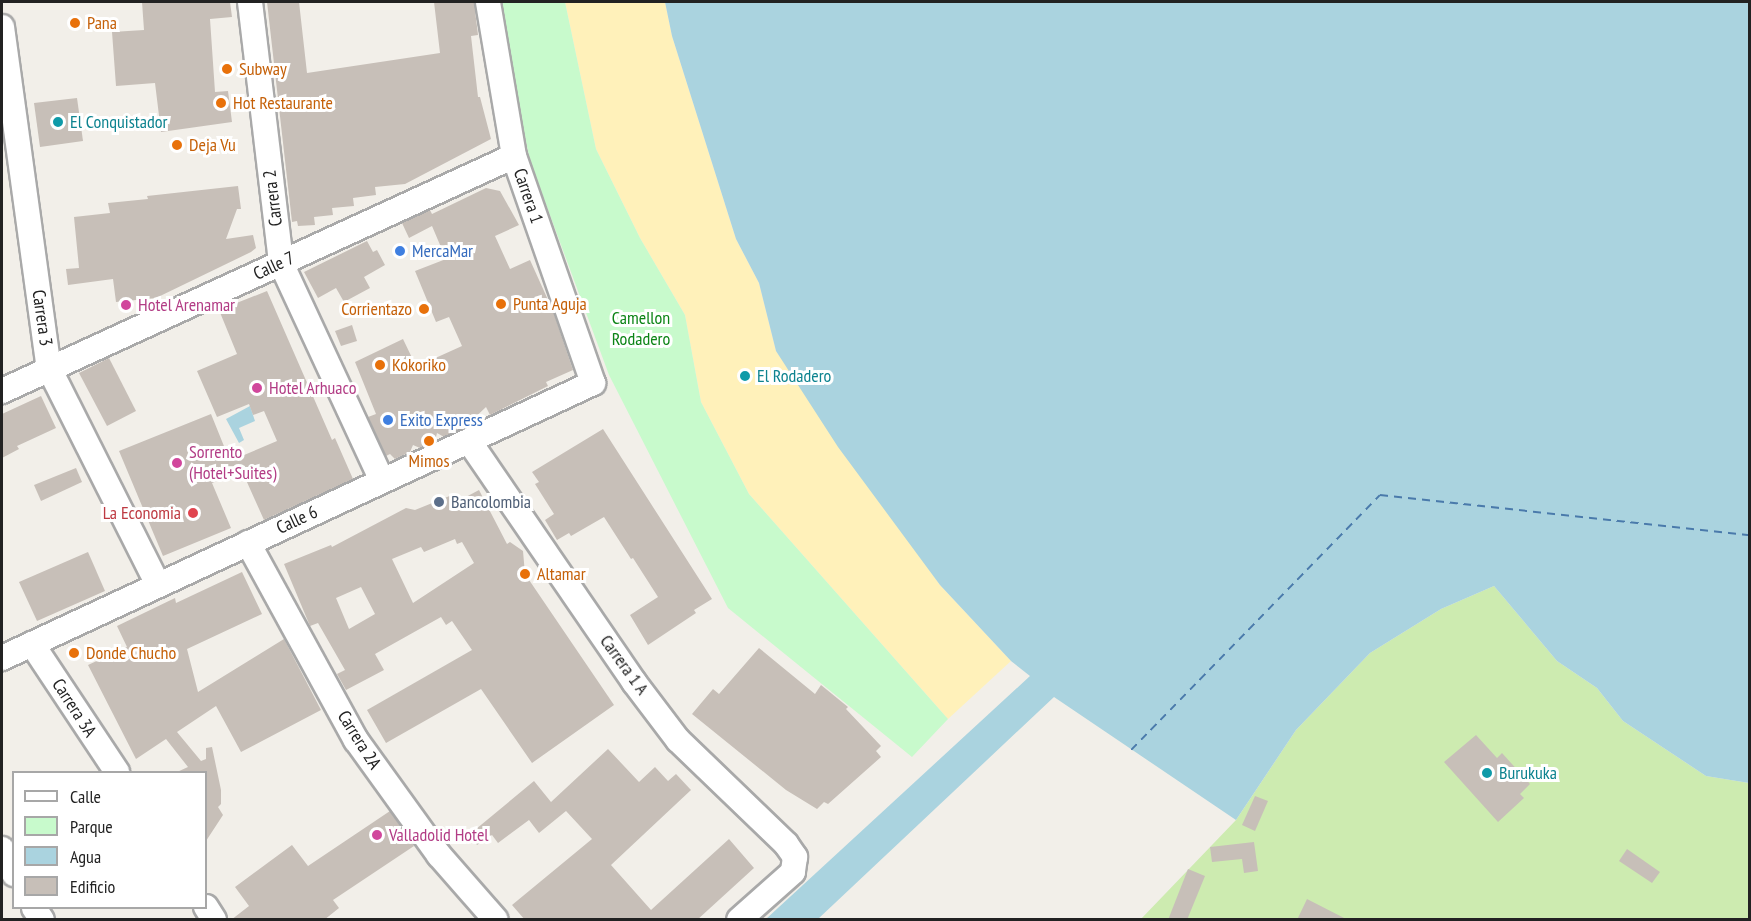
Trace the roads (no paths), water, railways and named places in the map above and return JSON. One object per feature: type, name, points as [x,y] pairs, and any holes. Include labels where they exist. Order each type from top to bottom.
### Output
[{"type":"street","name":"Carrera 2","points":[[250,2],[281,263],[382,481]]},
{"type":"street","name":"Carrera 1","points":[[488,2],[514,156],[593,383]]},
{"type":"street","name":"Carrera 3","points":[[2,27],[49,368],[158,585]]},
{"type":"street","name":"Calle 7","points":[[2,391],[514,156]]},
{"type":"street","name":"Calle 6","points":[[2,658],[593,383]]},
{"type":"street","name":"Carrera 1 A","points":[[469,441],[634,682],[678,740],[786,844],[795,857],[793,872],[739,920]]},
{"type":"street","name":"Carrera 2A","points":[[248,543],[356,740],[439,855],[496,920]]},
{"type":"street","name":"Carrera 3A","points":[[32,644],[116,771]]},
{"type":"street","points":[[2,849],[12,870]]},
{"type":"water","points":[[665,2],[1749,2],[1749,783],[1706,776],[1623,721],[1597,688],[1557,661],[1494,586],[1441,609],[1370,653],[1296,730],[1236,820],[1054,697],[818,919],[766,919],[1030,676],[1011,661],[940,585],[838,447],[776,351],[759,283],[736,239],[672,36]]},
{"type":"water","points":[[250,406],[255,421],[239,428],[244,440],[239,443],[226,419]]},
{"type":"place","name":"Pana","points":[[75,23]]},
{"type":"place","name":"Subway","points":[[227,69]]},
{"type":"place","name":"Hot Restaurante","points":[[221,103]]},
{"type":"place","name":"El Conquistador","points":[[58,122]]},
{"type":"place","name":"Deja Vu","points":[[177,145]]},
{"type":"place","name":"MercaMar","points":[[400,251]]},
{"type":"place","name":"Punta Aguja","points":[[501,304]]},
{"type":"place","name":"Hotel Arenamar","points":[[126,305]]},
{"type":"place","name":"Corrientazo","points":[[424,309]]},
{"type":"place","name":"Kokoriko","points":[[380,365]]},
{"type":"place","name":"El Rodadero","points":[[745,376]]},
{"type":"place","name":"Hotel Arhuaco","points":[[257,388]]},
{"type":"place","name":"Exito Express","points":[[388,420]]},
{"type":"place","name":"Mimos","points":[[429,441]]},
{"type":"place","name":"Sorrento (Hotel+Suites)","points":[[177,463]]},
{"type":"place","name":"Bancolombia","points":[[439,502]]},
{"type":"place","name":"La Economia","points":[[193,513]]},
{"type":"place","name":"Altamar","points":[[525,574]]},
{"type":"place","name":"Donde Chucho","points":[[74,653]]},
{"type":"place","name":"Burukuka","points":[[1487,773]]},
{"type":"place","name":"Valladolid Hotel","points":[[377,835]]},
{"type":"park label","name":"Camellon Rodadero","points":[[641,329]]}]
